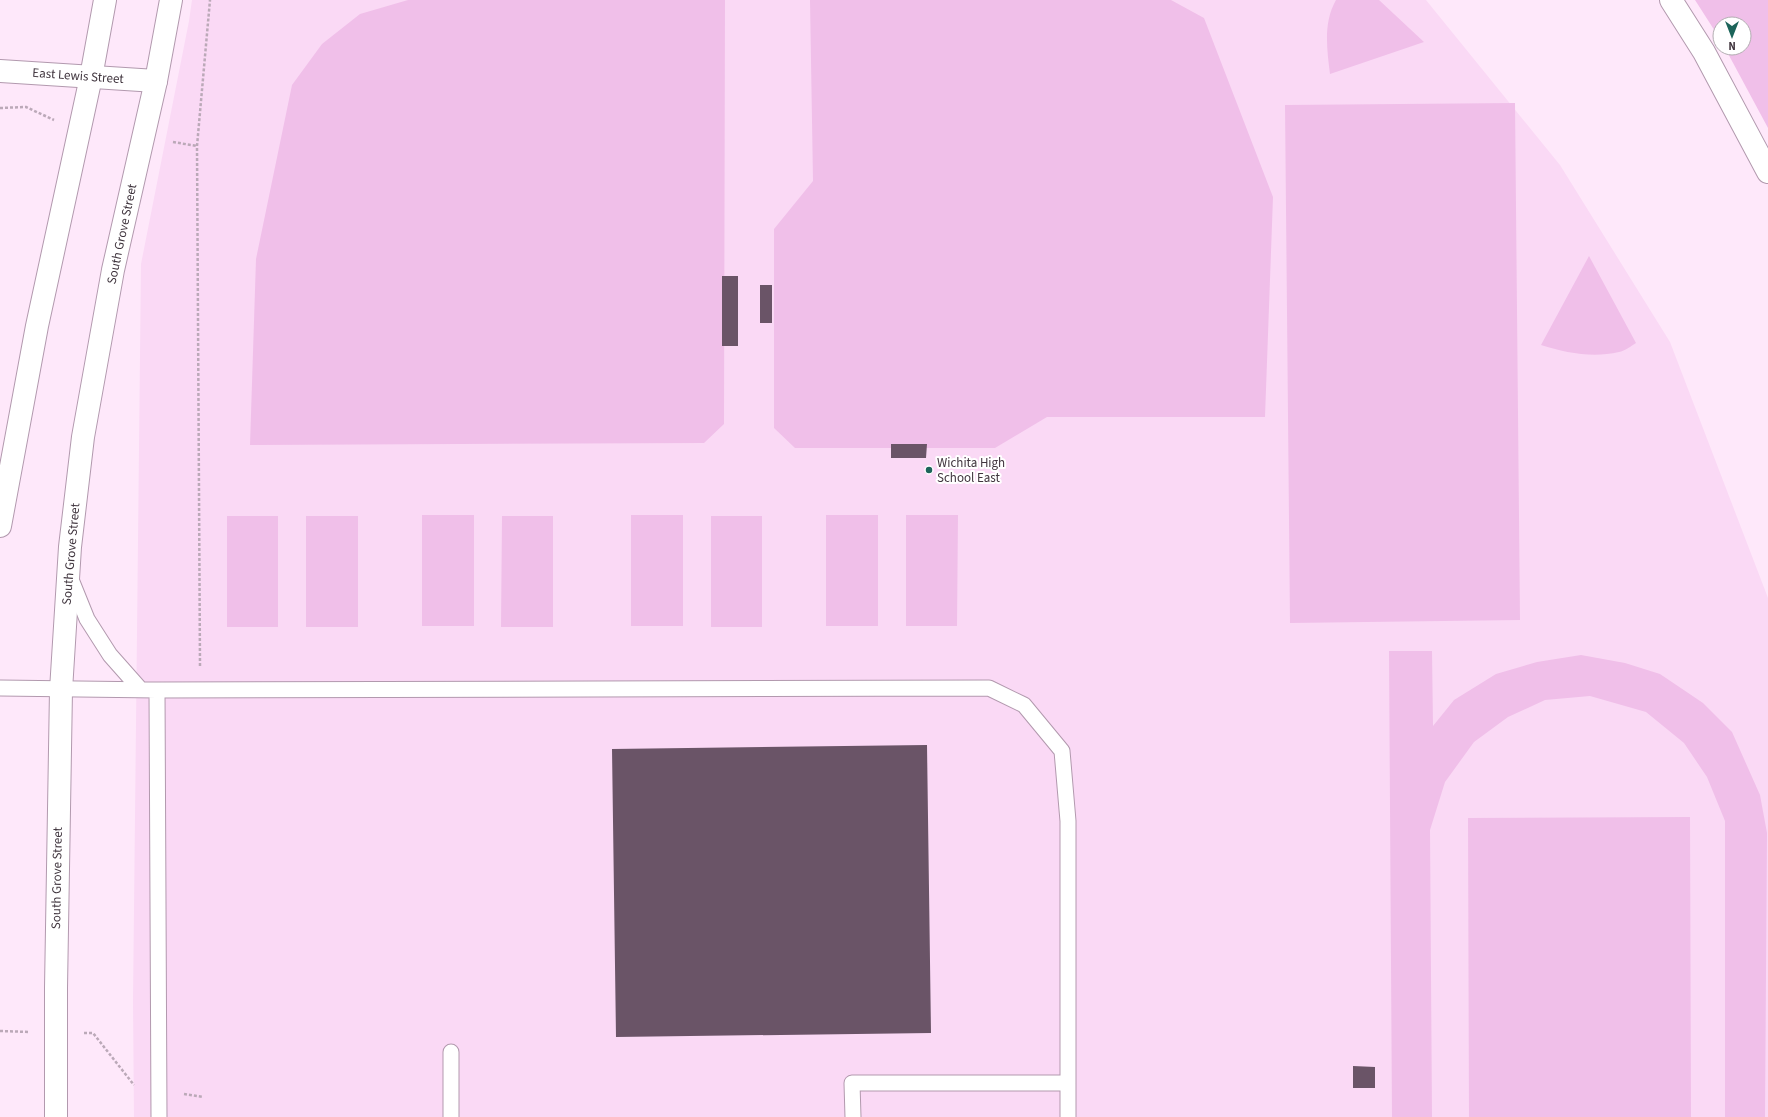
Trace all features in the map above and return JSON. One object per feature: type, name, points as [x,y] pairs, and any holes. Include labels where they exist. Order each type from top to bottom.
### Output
[{"type":"main road","points":[[0,526],[38,326],[91,77],[105,0]]},
{"type":"main road","name":"South Grove Street","points":[[56,1117],[60,690],[69,573],[83,437],[113,270],[156,81],[171,0]]},
{"type":"main road","points":[[1671,0],[1704,52],[1768,172]]},
{"type":"main road","name":"East Lewis Street","points":[[0,71],[156,81]]},
{"type":"lane","points":[[69,573],[87,619],[110,655],[141,690]]},
{"type":"lane","points":[[0,688],[60,690],[989,688],[1024,705],[1062,751],[1068,821],[1068,1117]]},
{"type":"lane","points":[[157,690],[159,1117]]},
{"type":"lane","points":[[451,1052],[451,1117]]},
{"type":"lane","points":[[852,1117],[852,1083],[1068,1083]]},
{"type":"path","points":[[200,666],[197,146],[210,0]]},
{"type":"path","points":[[0,108],[26,108],[56,121]]},
{"type":"path","points":[[173,142],[197,146]]},
{"type":"path","points":[[0,1031],[93,1033],[137,1087],[203,1097]]},
{"type":"shaded area","name":"Wichita High School East","points":[[192,0],[1426,0],[1560,165],[1670,342],[1768,598],[1768,1117],[134,1117],[133,1001],[141,264]]},
{"type":"shaded area","points":[[408,0],[725,0],[724,424],[704,443],[250,445],[256,259],[292,85],[322,44],[360,14]]},
{"type":"shaded area","points":[[810,0],[1171,0],[1204,18],[1273,197],[1265,417],[1047,417],[995,448],[795,448],[774,428],[774,229],[813,181]]},
{"type":"shaded area","points":[[1336,0],[1379,0],[1424,42],[1330,74],[1327,36],[1329,18]]},
{"type":"shaded area","points":[[1695,0],[1768,0],[1768,128],[1729,56],[1752,56],[1752,16],[1712,16],[1712,27]]},
{"type":"shaded area","points":[[1515,103],[1520,620],[1290,623],[1285,105]]},
{"type":"shaded area","points":[[1589,256],[1636,343],[1626,350],[1599,355],[1580,354],[1541,345]]},
{"type":"shaded area","points":[[422,515],[474,515],[474,626],[422,626]]},
{"type":"shaded area","points":[[631,515],[683,515],[683,626],[631,626]]},
{"type":"shaded area","points":[[826,515],[878,515],[878,626],[826,626]]},
{"type":"shaded area","points":[[906,515],[958,515],[957,626],[906,626]]},
{"type":"shaded area","points":[[227,516],[278,516],[278,627],[227,627]]},
{"type":"shaded area","points":[[306,516],[358,516],[358,627],[306,627]]},
{"type":"shaded area","points":[[502,516],[553,516],[553,627],[501,627]]},
{"type":"shaded area","points":[[711,516],[762,516],[762,627],[711,627]]},
{"type":"shaded area","points":[[1389,651],[1432,651],[1433,726],[1454,700],[1496,674],[1537,662],[1581,655],[1625,663],[1660,674],[1703,703],[1732,732],[1760,795],[1767,833],[1765,1117],[1725,1117],[1725,821],[1707,777],[1684,743],[1646,712],[1590,696],[1545,700],[1508,717],[1474,742],[1445,782],[1430,830],[1432,1117],[1392,1117]]},
{"type":"shaded area","points":[[1690,817],[1691,1117],[1469,1117],[1468,818]]},
{"type":"building","points":[[722,276],[738,276],[738,346],[722,346]]},
{"type":"building","points":[[760,285],[772,285],[772,323],[760,323]]},
{"type":"building","points":[[891,444],[927,444],[926,458],[891,458]]},
{"type":"building","points":[[927,745],[931,1033],[616,1037],[612,749]]},
{"type":"building","points":[[1353,1066],[1375,1067],[1375,1088],[1353,1088]]},
{"type":"place","name":"Wichita High School East","points":[[929,470]]}]
